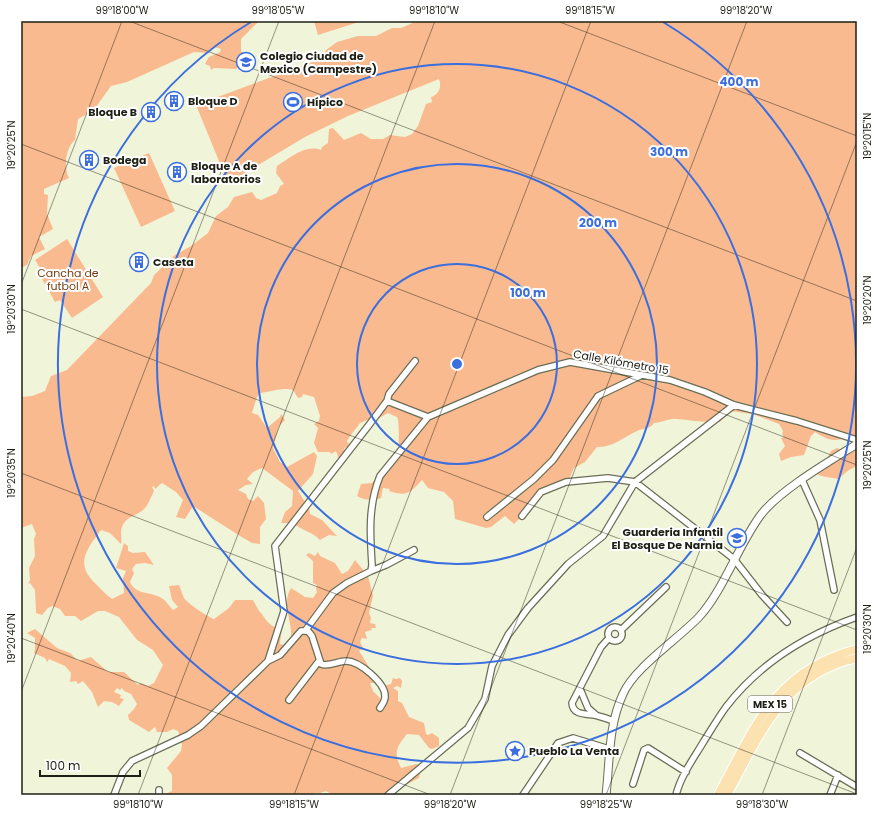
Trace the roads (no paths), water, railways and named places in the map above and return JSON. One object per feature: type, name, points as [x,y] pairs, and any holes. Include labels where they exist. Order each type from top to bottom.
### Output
[{"type":"main road","name":"MEX 15","points":[[718,795],[757,722],[781,691],[803,672],[817,663],[857,649]]},
{"type":"main road","name":"MEX 15","points":[[727,795],[763,729],[785,699],[794,690],[818,673],[837,663],[857,658]]},
{"type":"street","points":[[268,662],[284,611],[275,546],[369,425],[387,401],[389,394],[415,361]]},
{"type":"street","name":"Calle Kilómetro 15","points":[[428,416],[538,370],[570,362],[670,380],[698,389],[734,405],[797,421],[857,440]]},
{"type":"street","points":[[486,517],[534,479],[553,460],[598,396],[642,375]]},
{"type":"street","points":[[371,571],[370,526],[377,484],[380,476],[428,416],[387,401]]},
{"type":"street","points":[[388,795],[468,728],[485,699],[492,666],[508,635],[528,608],[568,564],[604,536],[635,482],[734,405]]},
{"type":"street","points":[[606,795],[609,749],[613,721],[622,694],[628,684],[704,610],[760,515],[769,505],[802,480],[857,444]]},
{"type":"street","points":[[522,516],[541,492],[566,482],[608,478],[635,482],[734,559],[762,595],[787,622]]},
{"type":"street","points":[[802,480],[820,520],[834,590]]},
{"type":"street","points":[[114,795],[123,772],[132,761],[188,735],[201,726],[268,662],[280,655],[300,632],[305,631],[333,593],[347,583],[414,550]]},
{"type":"street","points":[[621,630],[666,587]]},
{"type":"street","points":[[676,795],[686,772],[725,708],[744,685],[764,668],[800,642],[836,624],[857,617]]},
{"type":"street","points":[[613,721],[596,715],[585,715],[578,712],[572,706],[574,698],[601,647],[609,638],[609,631],[611,628],[615,627],[621,630]]},
{"type":"street","points":[[609,638],[612,640],[619,640],[622,637],[621,630]]},
{"type":"street","points":[[305,631],[312,636],[319,661],[326,665],[346,661],[354,662],[368,672],[384,690],[385,698],[380,708]]},
{"type":"street","points":[[288,700],[319,661]]},
{"type":"street","points":[[580,689],[588,708],[596,715]]},
{"type":"street","points":[[523,795],[558,744],[573,738],[609,749]]},
{"type":"street","points":[[633,784],[644,750],[648,748],[686,772]]},
{"type":"street","points":[[800,753],[857,788]]},
{"type":"street","points":[[830,795],[838,775]]},
{"type":"place","name":"Colegio Ciudad de Mexico (Campestre)","points":[[246,62]]},
{"type":"place","name":"Bloque D","points":[[174,101]]},
{"type":"place","name":"Hípico","points":[[293,102]]},
{"type":"place","name":"Bloque B","points":[[151,112]]},
{"type":"place","name":"Bodega","points":[[89,160]]},
{"type":"place","name":"Bloque A de laboratorios","points":[[177,172]]},
{"type":"place","name":"Caseta","points":[[139,262]]},
{"type":"place","name":"Guarderia Infantil El Bosque De Narnia","points":[[737,538]]},
{"type":"place","name":"Pueblo La Venta","points":[[515,751]]},
{"type":"park label","name":"Cancha de futbol A","points":[[68,279]]}]
